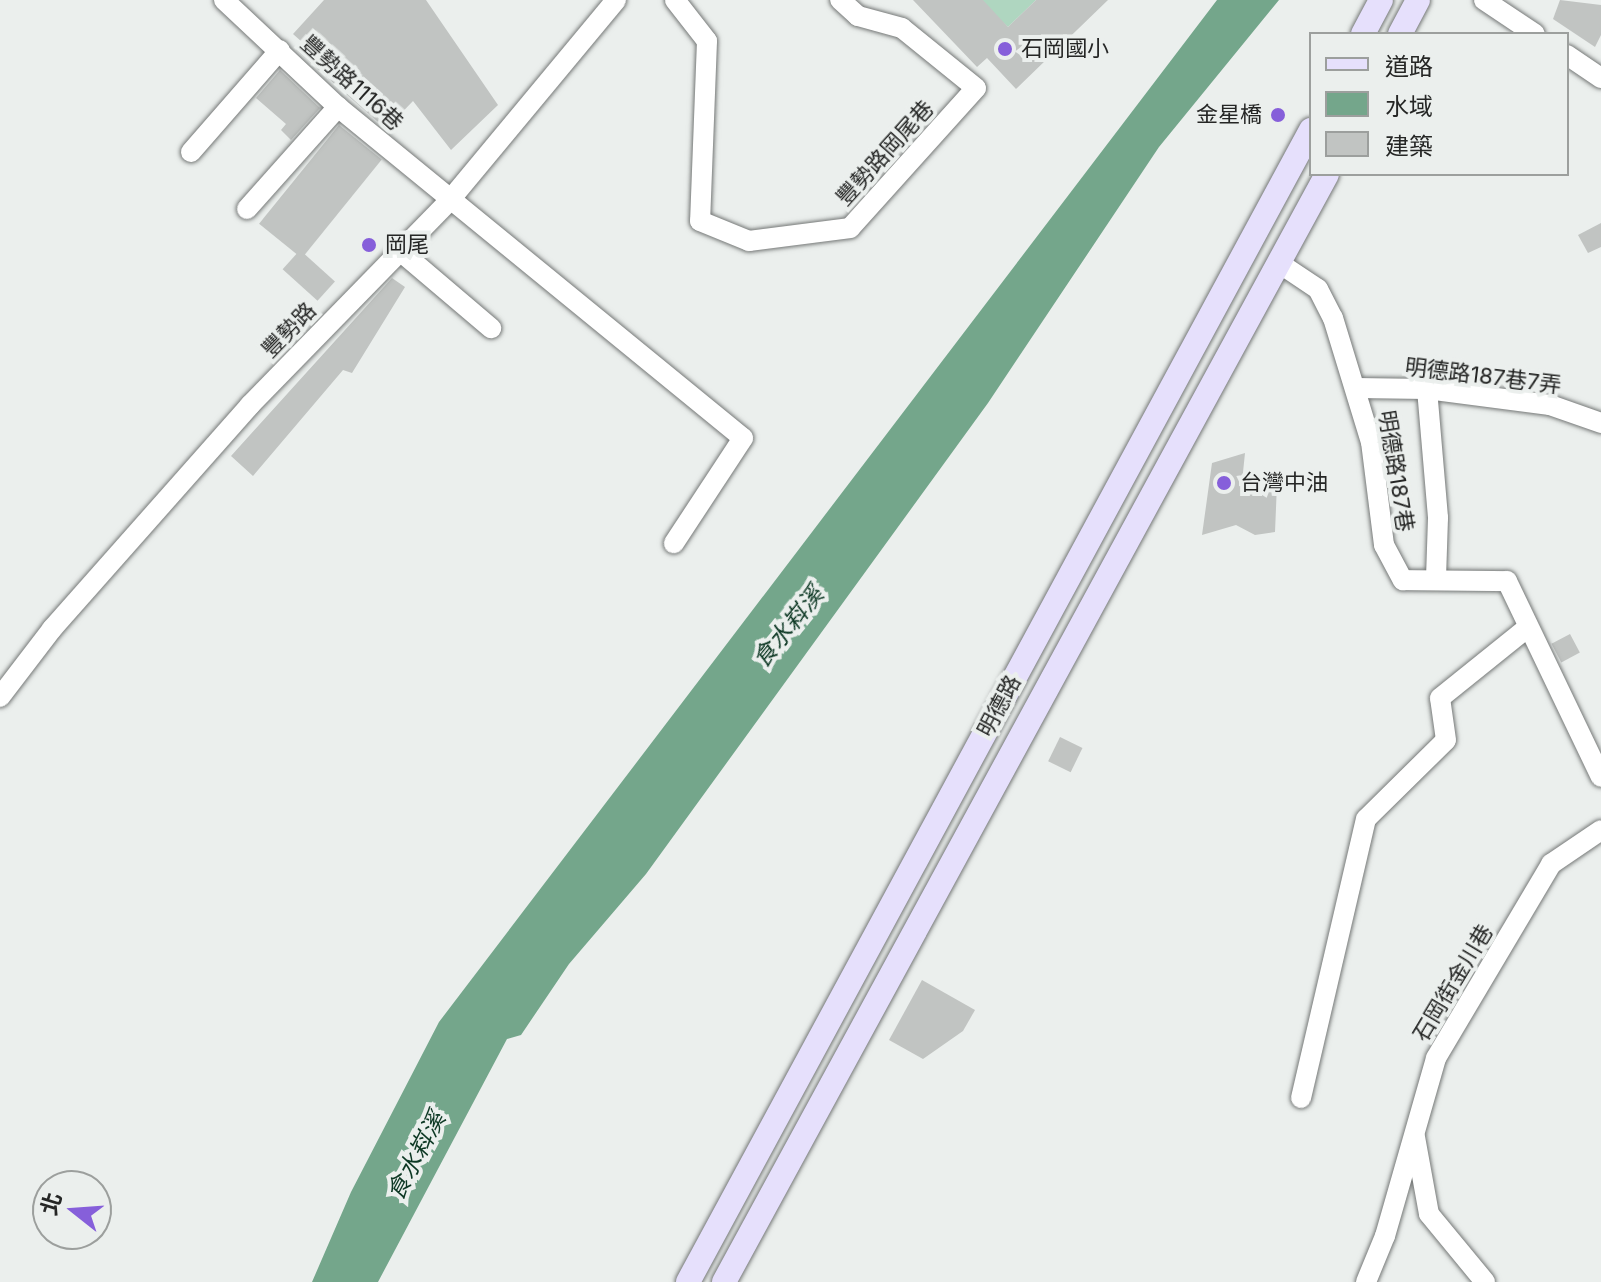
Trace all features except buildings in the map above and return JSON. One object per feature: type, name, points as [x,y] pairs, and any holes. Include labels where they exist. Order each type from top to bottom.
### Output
[{"type":"main road","points":[[1364,32],[1381,0]]},
{"type":"main road","points":[[1401,32],[1418,0]]},
{"type":"main road","name":"明德路","points":[[688,1282],[1309,134]]},
{"type":"main road","name":"明德路","points":[[724,1282],[1326,176]]},
{"type":"main road","points":[[1085,547],[1114,561]]},
{"type":"street","name":"豐勢路1116巷","points":[[224,0],[338,107],[450,200]]},
{"type":"street","name":"豐勢路","points":[[0,697],[52,629],[250,405],[450,200],[616,0]]},
{"type":"street","name":"豐勢路岡尾巷","points":[[675,0],[707,41],[700,221],[749,241],[841,233],[850,228],[976,88],[902,28],[858,16],[840,0]]},
{"type":"street","points":[[1484,0],[1532,32]]},
{"type":"street","points":[[191,152],[280,50]]},
{"type":"street","points":[[1569,56],[1601,78]]},
{"type":"street","points":[[247,209],[338,107]]},
{"type":"street","points":[[450,200],[743,438],[674,543]]},
{"type":"street","points":[[399,250],[491,328]]},
{"type":"street","name":"明德路187巷","points":[[1279,263],[1318,289],[1356,388],[1371,442],[1384,545],[1403,580],[1507,581],[1601,777]]},
{"type":"street","name":"明德路187巷7弄","points":[[1356,388],[1427,389],[1550,405],[1601,423]]},
{"type":"street","points":[[1427,389],[1438,518],[1436,578]]},
{"type":"street","points":[[1301,1098],[1366,819],[1446,740],[1440,698],[1527,628]]},
{"type":"street","name":"石岡街金川巷","points":[[1366,1282],[1436,1058],[1551,864],[1601,830]]},
{"type":"street","points":[[1414,1133],[1429,1214],[1485,1282]]},
{"type":"shaded area","points":[[978,0],[1036,0],[1008,27]]},
{"type":"water","name":"食水嵙溪","points":[[1217,0],[1279,0],[1159,147],[988,403],[646,874],[569,964],[521,1035],[507,1039],[378,1282],[312,1282],[351,1192],[439,1022]]},
{"type":"place","name":"石岡國小","points":[[1005,49]]},
{"type":"place","name":"金星橋","points":[[1278,115]]},
{"type":"place","name":"岡尾","points":[[369,245]]},
{"type":"place","name":"台灣中油","points":[[1224,483]]}]
